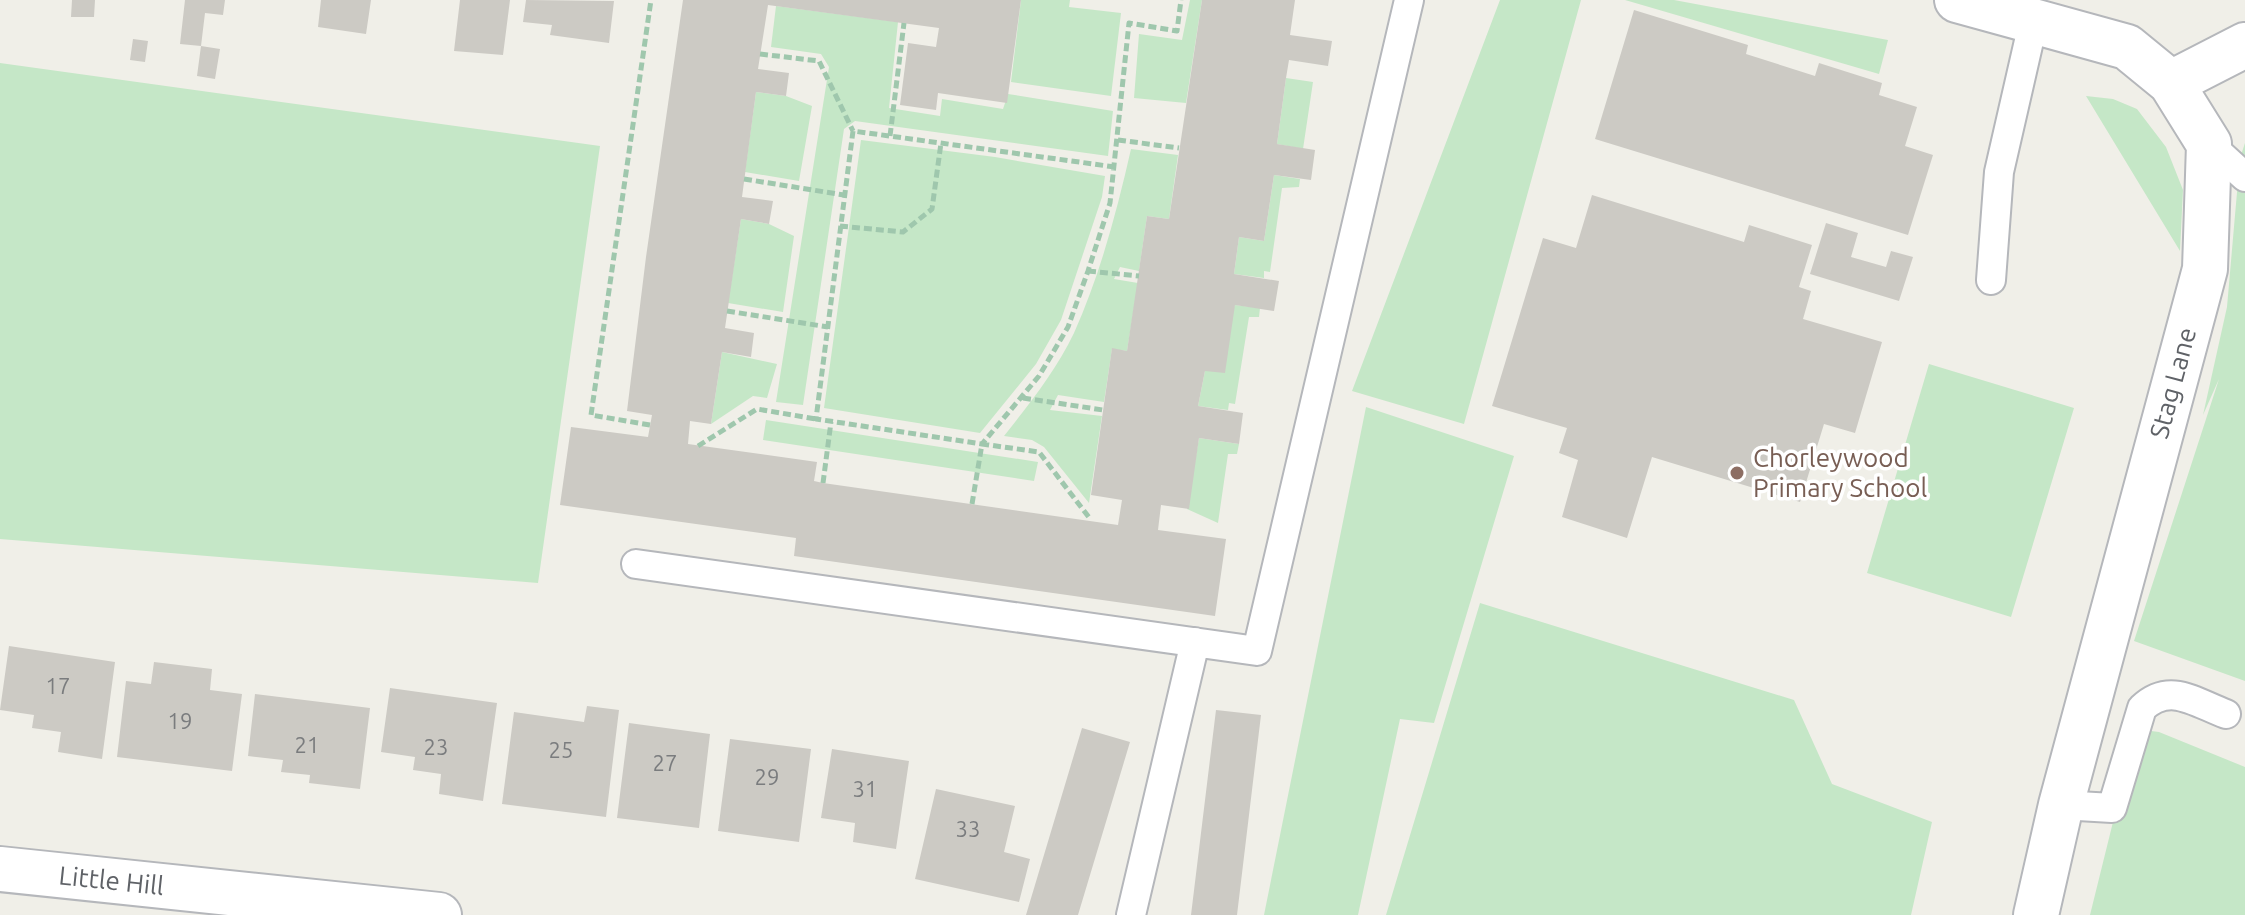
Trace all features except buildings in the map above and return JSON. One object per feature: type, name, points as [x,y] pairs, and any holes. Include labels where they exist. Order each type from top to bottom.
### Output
[{"type":"street","points":[[1957,0],[2127,47],[2171,83],[2209,144]]},
{"type":"street","points":[[2171,83],[2245,45]]},
{"type":"street","name":"Stag Lane","points":[[2036,915],[2061,805],[2205,269],[2209,144]]},
{"type":"street","name":"Little Hill","points":[[0,869],[224,903],[439,915]]},
{"type":"lane","points":[[636,564],[1257,651],[1409,0]]},
{"type":"lane","points":[[1991,280],[1999,172],[2034,19]]},
{"type":"lane","points":[[2209,144],[2245,177]]},
{"type":"lane","points":[[1131,915],[1195,642]]},
{"type":"lane","points":[[2061,805],[2112,808],[2142,708],[2155,696],[2173,694],[2226,714]]},
{"type":"path","points":[[650,425],[591,415],[651,0]]},
{"type":"path","points":[[972,504],[982,444],[1039,376],[1068,327],[1088,271],[1110,203],[1129,23],[1177,31],[1181,0]]},
{"type":"path","points":[[890,136],[904,23]]},
{"type":"path","points":[[760,54],[819,61],[853,131],[816,419]]},
{"type":"path","points":[[853,131],[1115,167]]},
{"type":"path","points":[[1118,140],[1179,148]]},
{"type":"path","points":[[840,226],[903,232],[932,209],[941,143]]},
{"type":"path","points":[[744,179],[844,195]]},
{"type":"path","points":[[1088,271],[1139,276]]},
{"type":"path","points":[[727,311],[828,327]]},
{"type":"path","points":[[1022,398],[1103,410]]},
{"type":"path","points":[[698,446],[757,409],[1039,452],[1091,520]]},
{"type":"path","points":[[823,483],[831,422]]},
{"type":"green space","points":[[1021,0],[1070,0],[1069,7],[1121,13],[1111,96],[1011,82]]},
{"type":"green space","points":[[1190,0],[1202,0],[1186,103],[1134,98],[1139,34],[1182,40]]},
{"type":"green space","points":[[1500,0],[1581,0],[1464,424],[1352,391]]},
{"type":"green space","points":[[1625,0],[1674,0],[1888,40],[1879,74]]},
{"type":"green space","points":[[776,6],[898,22],[889,108],[940,116],[942,99],[1003,109],[1008,94],[1113,111],[1108,156],[855,121],[844,129],[803,405],[776,402],[829,67],[821,54],[771,47]]},
{"type":"green space","points":[[0,63],[600,146],[538,583],[0,539]]},
{"type":"green space","points":[[1286,78],[1313,82],[1303,149],[1277,144]]},
{"type":"green space","points":[[756,92],[786,96],[812,106],[799,181],[745,172]]},
{"type":"green space","points":[[2086,96],[2113,99],[2137,109],[2166,147],[2183,190],[2180,251]]},
{"type":"green space","points":[[861,140],[995,157],[1105,176],[1102,197],[1061,320],[1036,364],[980,433],[824,408]]},
{"type":"green space","points":[[2245,143],[2245,681],[2134,641],[2219,379],[2203,415],[2227,307],[2240,158]]},
{"type":"green space","points":[[1131,149],[1178,155],[1169,219],[1147,216],[1139,271],[1120,267],[1114,279],[1138,283],[1127,351],[1112,349],[1104,402],[1058,395],[1050,410],[1102,416],[1089,503],[1044,447],[1032,440],[1004,436],[1051,374],[1074,333],[1107,242]]},
{"type":"green space","points":[[1274,175],[1300,179],[1299,187],[1282,188],[1270,272],[1264,271],[1264,278],[1234,274],[1239,237],[1264,241]]},
{"type":"green space","points":[[741,219],[769,224],[794,236],[783,312],[728,303]]},
{"type":"green space","points":[[1235,305],[1260,308],[1259,317],[1249,317],[1235,404],[1229,403],[1228,410],[1198,406],[1205,371]]},
{"type":"green space","points":[[722,352],[777,364],[767,398],[753,396],[711,424]]},
{"type":"green space","points":[[1929,364],[2074,408],[2011,617],[1867,573]]},
{"type":"green space","points":[[1366,407],[1514,456],[1434,723],[1400,719],[1358,915],[1264,915]]},
{"type":"green space","points":[[766,420],[1038,462],[1034,481],[763,440]]},
{"type":"green space","points":[[1199,438],[1239,444],[1237,454],[1228,454],[1218,523],[1187,509]]},
{"type":"green space","points":[[1480,603],[1794,700],[1832,784],[1932,822],[1911,915],[1386,915]]},
{"type":"green space","points":[[2136,729],[2159,732],[2245,767],[2245,915],[2090,915]]},
{"type":"place","name":"Chorleywood Primary School","points":[[1737,473]]}]
